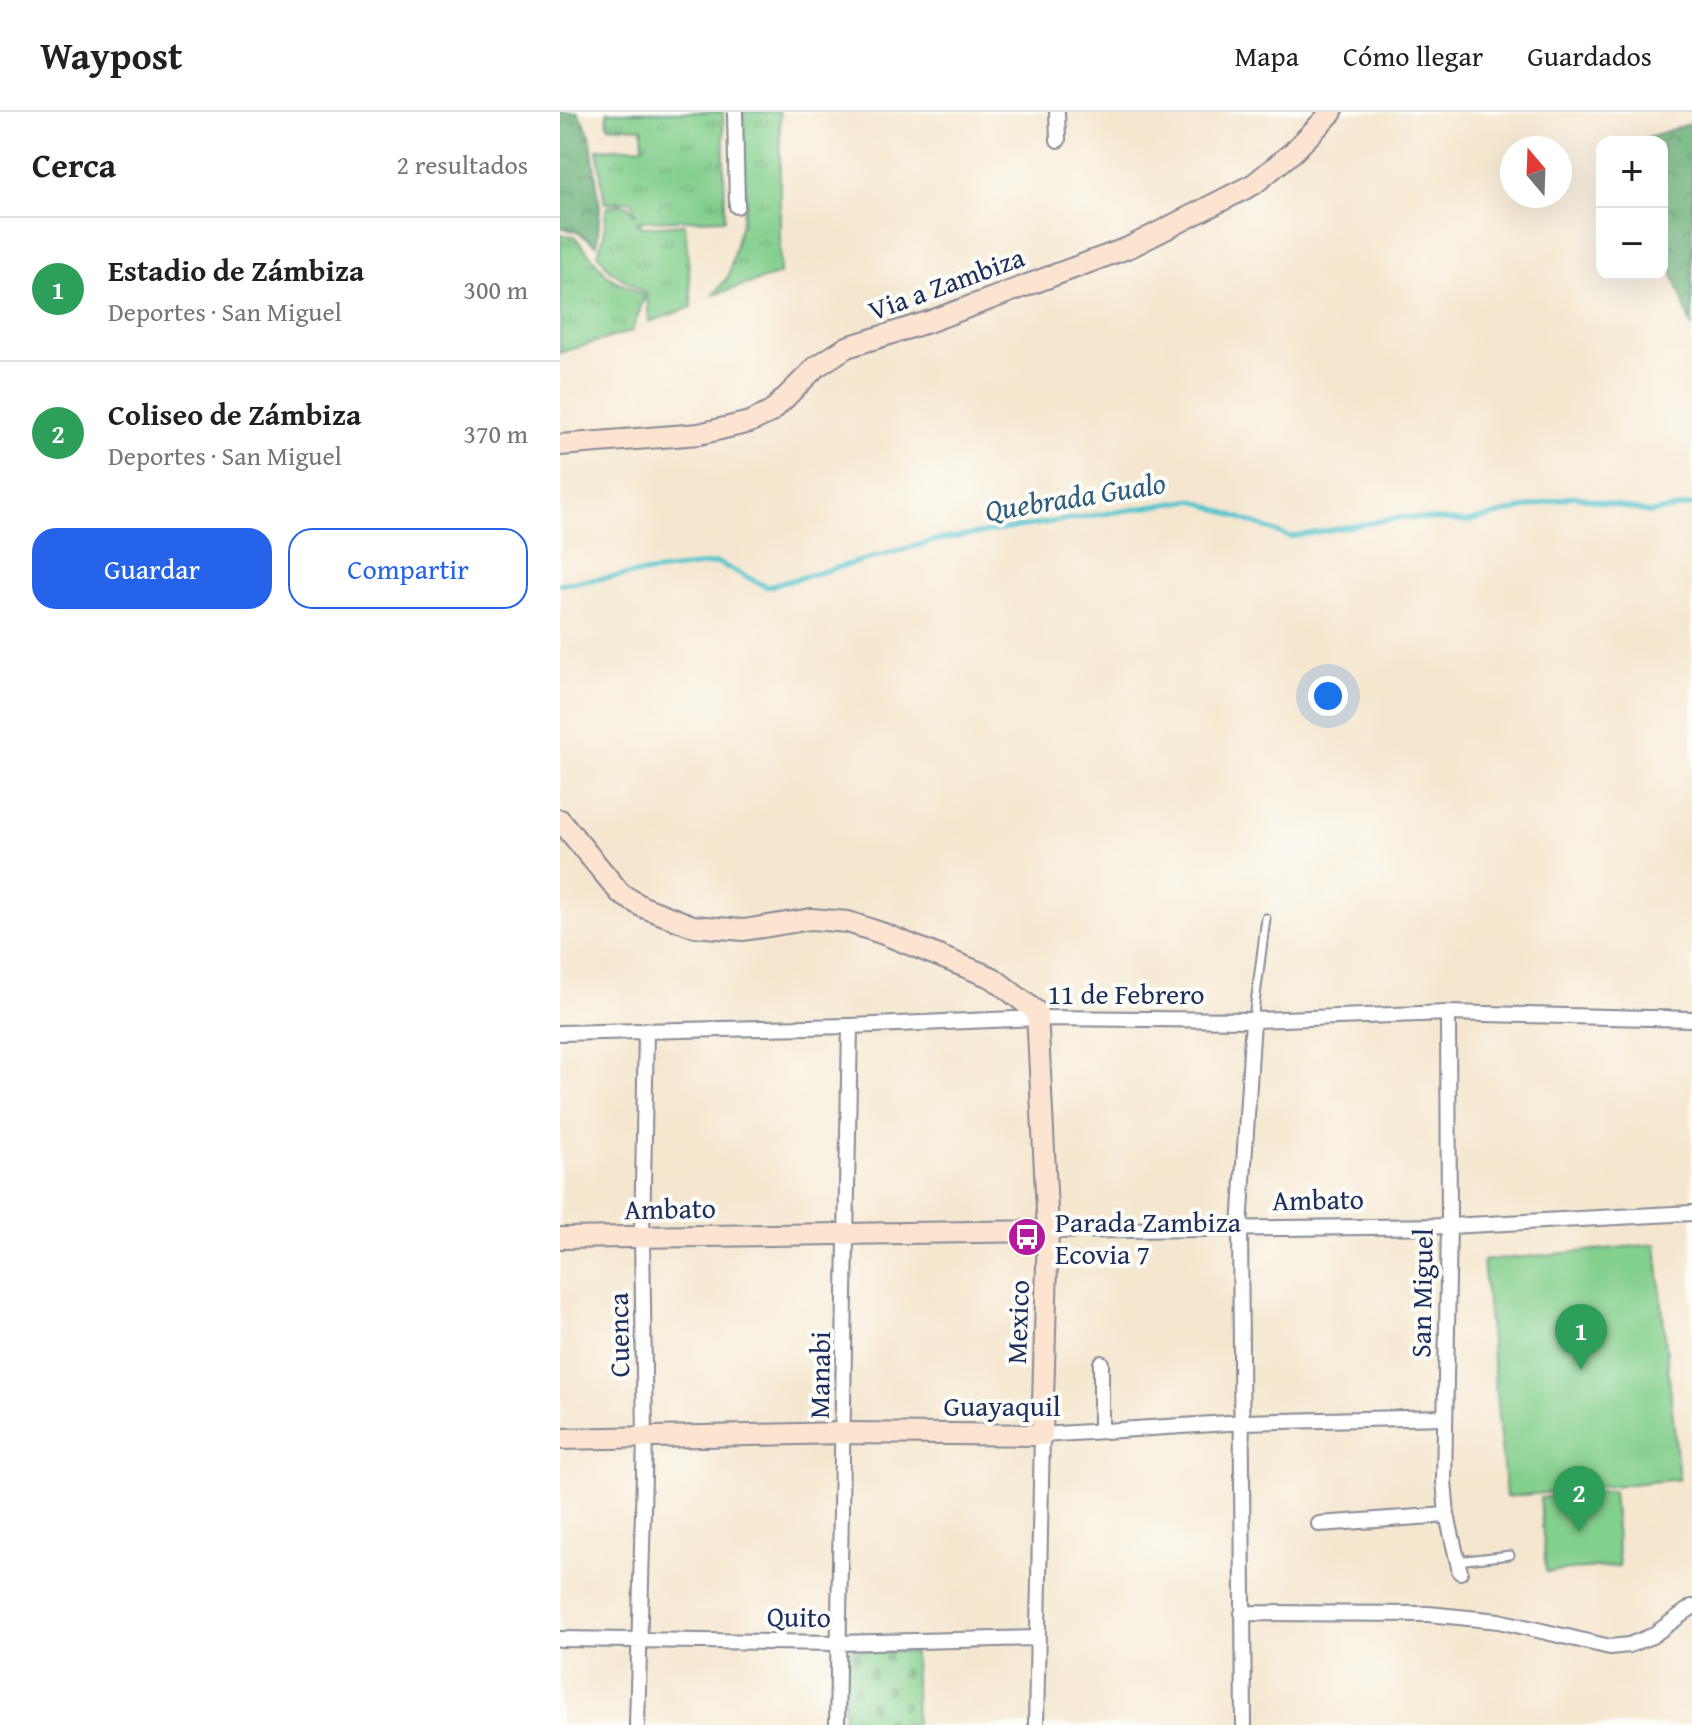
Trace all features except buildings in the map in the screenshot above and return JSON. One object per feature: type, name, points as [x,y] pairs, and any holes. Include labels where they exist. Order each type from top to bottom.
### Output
[{"type":"street","points":[[735,112],[737,206]]},
{"type":"street","points":[[1057,112],[1058,140]]},
{"type":"street","name":"Via a Zambiza","points":[[560,445],[699,434],[750,422],[771,412],[816,367],[847,347],[928,322],[1130,247],[1254,184],[1293,152],[1332,112]]},
{"type":"street","points":[[560,820],[621,894],[643,907],[693,926],[744,930],[811,919],[848,922],[993,978],[1037,1012],[1039,1018]]},
{"type":"street","name":"11 de Febrero","points":[[560,1033],[1039,1018],[1253,1020],[1448,1013],[1692,1019]]},
{"type":"street","name":"San Miguel","points":[[1448,1013],[1449,1226],[1444,1481],[1447,1515],[1458,1566]]},
{"type":"street","name":"Mexico","points":[[1036,1725],[1048,1231],[1039,1018]]},
{"type":"street","points":[[1244,1725],[1244,1422],[1240,1228],[1253,1020]]},
{"type":"street","name":"Manabi","points":[[837,1725],[836,1643],[844,1433],[850,1026]]},
{"type":"street","name":"Cuenca","points":[[637,1725],[645,1439],[642,1236],[646,1030]]},
{"type":"street","name":"Ambato","points":[[560,1238],[1449,1226],[1692,1213]]},
{"type":"street","points":[[1101,1363],[1101,1431]]},
{"type":"street","name":"Guayaquil","points":[[560,1439],[844,1433],[1042,1435],[1244,1422],[1445,1417]]},
{"type":"street","points":[[1319,1524],[1447,1515]]},
{"type":"street","points":[[1242,1613],[1428,1614],[1511,1623],[1610,1647],[1629,1645],[1652,1636],[1692,1607]]},
{"type":"street","name":"Quito","points":[[560,1639],[836,1643],[1037,1638]]},
{"type":"lane","points":[[1253,1020],[1266,918]]},
{"type":"lane","points":[[1458,1566],[1510,1555]]},
{"type":"green space","points":[[560,112],[578,112],[590,135],[600,207],[597,245],[577,232],[560,227]]},
{"type":"green space","points":[[607,112],[723,112],[725,219],[639,221],[642,227],[685,224],[692,307],[649,322],[647,294],[611,271],[598,254],[604,236],[606,208],[619,204],[628,206],[636,216],[631,201],[605,203],[597,149],[643,147],[642,128],[608,126]]},
{"type":"green space","points":[[743,112],[780,112],[780,274],[713,295],[728,277],[746,202]]},
{"type":"green space","points":[[1692,123],[1692,328],[1668,259],[1668,136],[1652,136]]},
{"type":"green space","points":[[560,235],[574,236],[609,277],[645,296],[632,331],[560,353]]},
{"type":"green space","points":[[1656,1244],[1679,1479],[1506,1497],[1483,1261]]},
{"type":"green space","points":[[1613,1491],[1619,1566],[1546,1572],[1540,1498]]},
{"type":"green space","points":[[843,1649],[914,1652],[916,1725],[844,1725]]},
{"type":"waterway","name":"Quebrada Gualo","points":[[560,584],[718,563],[767,587],[937,540],[1193,500],[1290,537],[1404,517],[1466,522],[1574,496],[1651,513],[1692,505]]},
{"type":"place","name":"Parada Zambiza Ecovia 7","points":[[1027,1237]]},
{"type":"place","name":"Estadio de Zámbiza","points":[[1581,1370]]},
{"type":"place","name":"Coliseo de Zámbiza","points":[[1579,1532]]}]
